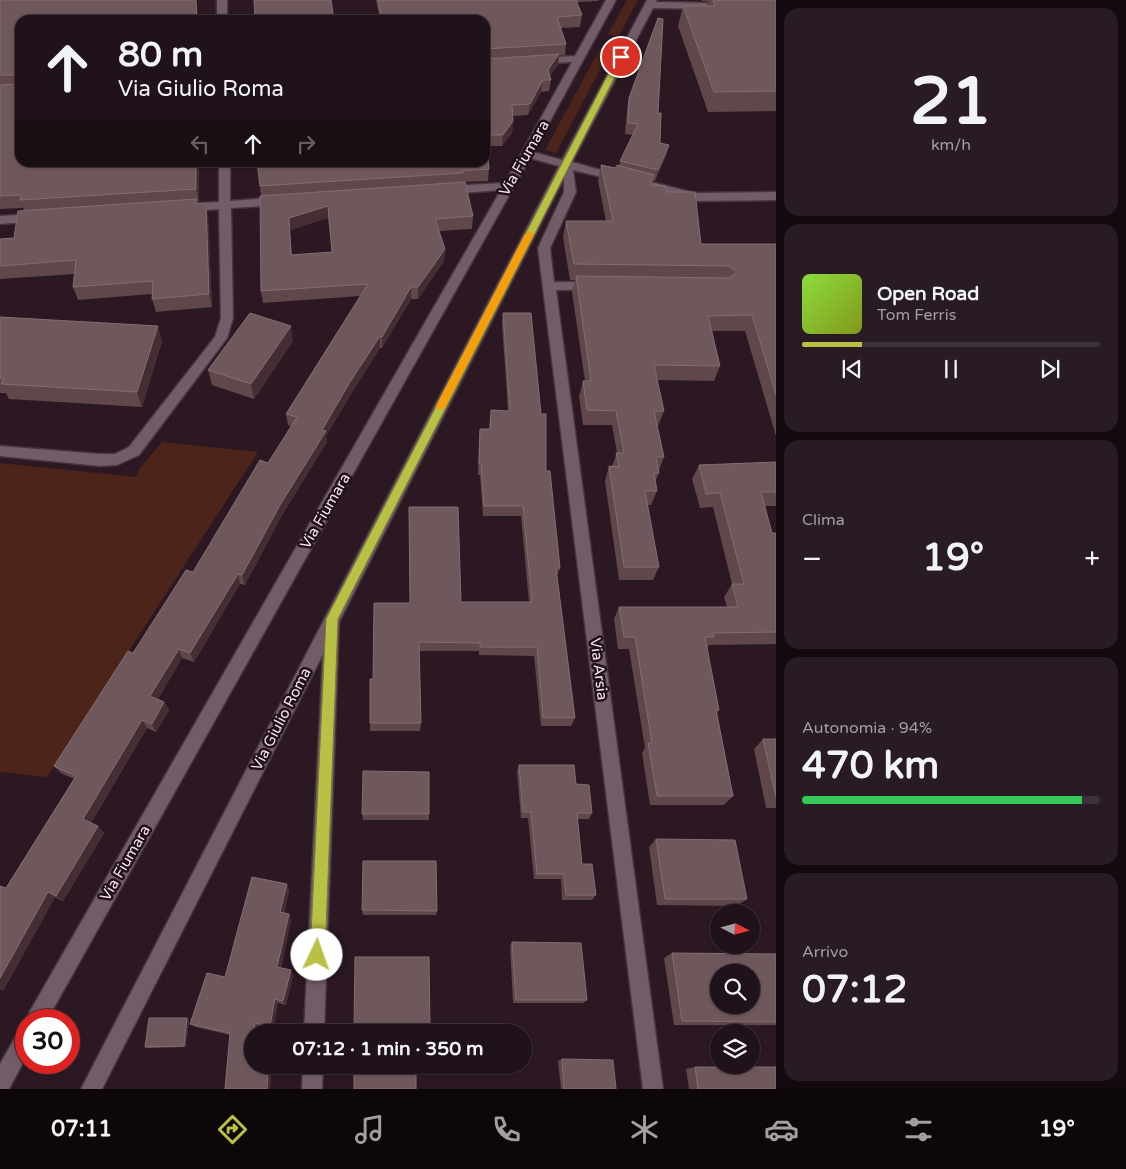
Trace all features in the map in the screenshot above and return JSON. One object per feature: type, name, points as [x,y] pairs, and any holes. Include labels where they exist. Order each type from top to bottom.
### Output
[{"type":"street","points":[[222,0],[222,15]]},
{"type":"street","name":"Via Fiumara","points":[[42,1009],[509,186],[611,0]]},
{"type":"street","points":[[566,164],[570,178],[570,192],[544,248],[525,242],[566,164],[651,3],[718,6]]},
{"type":"street","points":[[532,62],[580,59]]},
{"type":"street","points":[[527,154],[695,198],[776,196]]},
{"type":"street","points":[[0,451],[100,460],[117,459],[134,451],[221,338],[227,318],[224,167]]},
{"type":"street","points":[[440,190],[509,186]]},
{"type":"street","points":[[176,208],[293,200]]},
{"type":"street","points":[[0,220],[49,217]]},
{"type":"street","name":"Via Giulio Roma","points":[[92,1089],[525,242]]},
{"type":"street","name":"Via Arsia","points":[[544,248],[653,1089]]},
{"type":"street","points":[[549,286],[607,287]]},
{"type":"street","points":[[314,1024],[332,619]]},
{"type":"street","points":[[0,1084],[15,1057]]},
{"type":"street","points":[[312,1089],[313,1074]]},
{"type":"shaded area","points":[[627,0],[638,0],[618,37],[608,34]]},
{"type":"shaded area","points":[[601,47],[611,49],[556,153],[545,150]]},
{"type":"shaded area","points":[[162,442],[258,452],[47,777],[0,772],[0,463],[136,477],[140,468]]},
{"type":"building","points":[[0,0],[196,0],[197,15],[15,15],[15,75],[0,75]]},
{"type":"building","points":[[254,0],[331,0],[333,15],[255,15]]},
{"type":"building","points":[[378,0],[576,0],[582,15],[557,17],[566,44],[490,49],[490,15],[381,15]]},
{"type":"building","points":[[713,0],[776,0],[776,91],[714,92],[683,6],[715,6]]},
{"type":"building","points":[[658,18],[663,19],[658,113],[661,113],[660,143],[669,145],[658,170],[620,161],[638,124],[628,123],[629,98]]},
{"type":"building","points":[[559,54],[548,70],[551,80],[543,80],[530,104],[512,105],[513,121],[503,135],[490,135],[490,59]]},
{"type":"building","points":[[15,84],[15,167],[196,167],[196,189],[20,200],[21,195],[0,196],[0,85]]},
{"type":"building","points":[[601,165],[615,168],[617,165],[654,175],[650,185],[665,186],[667,192],[695,192],[701,244],[776,244],[776,395],[752,315],[708,316],[720,366],[654,365],[664,411],[654,411],[664,457],[656,457],[659,473],[654,473],[657,491],[645,491],[659,567],[624,567],[609,466],[619,467],[616,453],[624,453],[616,411],[587,410],[583,381],[591,381],[576,276],[729,278],[737,272],[729,266],[574,264],[566,221],[613,221]]},
{"type":"building","points":[[258,167],[489,167],[489,169],[462,171],[463,173],[260,186]]},
{"type":"building","points":[[465,182],[473,216],[435,219],[445,249],[418,287],[411,287],[382,337],[380,336],[350,382],[322,430],[326,431],[280,505],[242,575],[238,574],[190,653],[179,649],[150,696],[164,702],[152,724],[142,720],[83,819],[98,826],[56,896],[48,892],[0,978],[0,886],[6,888],[76,776],[54,766],[128,651],[133,653],[186,570],[193,572],[260,460],[268,463],[297,417],[286,414],[368,284],[261,291],[260,196]],"holes":[[[328,206],[332,252],[291,255],[289,218]]]},
{"type":"building","points":[[196,199],[196,204],[206,203],[209,294],[152,299],[153,281],[73,287],[76,260],[0,266],[0,239],[14,238],[18,211]]},
{"type":"building","points":[[250,313],[291,326],[251,384],[208,370]]},
{"type":"building","points":[[503,313],[531,313],[541,414],[546,414],[546,471],[550,471],[560,568],[556,568],[575,718],[543,718],[537,647],[480,647],[480,643],[419,642],[421,723],[370,723],[370,679],[373,679],[374,603],[410,603],[409,507],[458,507],[461,602],[532,602],[523,506],[484,506],[481,464],[479,464],[480,429],[490,429],[491,410],[510,411]]},
{"type":"building","points":[[0,317],[158,326],[137,392],[1,384],[4,378],[0,378]]},
{"type":"building","points":[[776,462],[776,492],[761,492],[772,533],[776,533],[776,632],[713,633],[714,637],[705,637],[719,710],[716,710],[733,796],[657,796],[648,743],[652,743],[635,637],[624,637],[619,607],[738,607],[732,584],[744,584],[720,493],[706,494],[699,465]]},
{"type":"building","points":[[763,739],[776,739],[776,797]]},
{"type":"building","points":[[519,765],[574,765],[576,784],[589,785],[592,813],[577,813],[582,864],[592,864],[596,895],[566,895],[564,874],[537,874],[531,812],[523,812]]},
{"type":"building","points":[[363,771],[429,772],[429,814],[362,814]]},
{"type":"building","points":[[656,839],[735,840],[747,899],[665,899]]},
{"type":"building","points":[[363,861],[436,861],[437,911],[362,910]]},
{"type":"building","points":[[252,877],[287,884],[280,912],[289,914],[277,967],[291,970],[283,1001],[275,999],[270,1024],[244,1024],[244,1074],[268,1074],[267,1089],[225,1089],[230,1033],[190,1024],[207,973],[225,977]]},
{"type":"building","points":[[512,942],[581,943],[587,1000],[516,1000]]},
{"type":"building","points":[[672,953],[776,954],[776,1022],[682,1021]]},
{"type":"building","points":[[355,957],[429,957],[430,1024],[354,1024]]},
{"type":"building","points":[[149,1018],[187,1018],[184,1046],[145,1047]]},
{"type":"building","points":[[562,1059],[613,1060],[616,1089],[564,1089]]},
{"type":"building","points":[[695,1067],[710,1067],[710,1074],[760,1074],[760,1067],[776,1067],[776,1089],[698,1089]]},
{"type":"building","points":[[354,1074],[416,1074],[416,1089],[354,1089]]},
{"type":"slow traffic","points":[[441,406],[530,234]]},
{"type":"route","points":[[317,955],[332,619],[621,57]]}]
